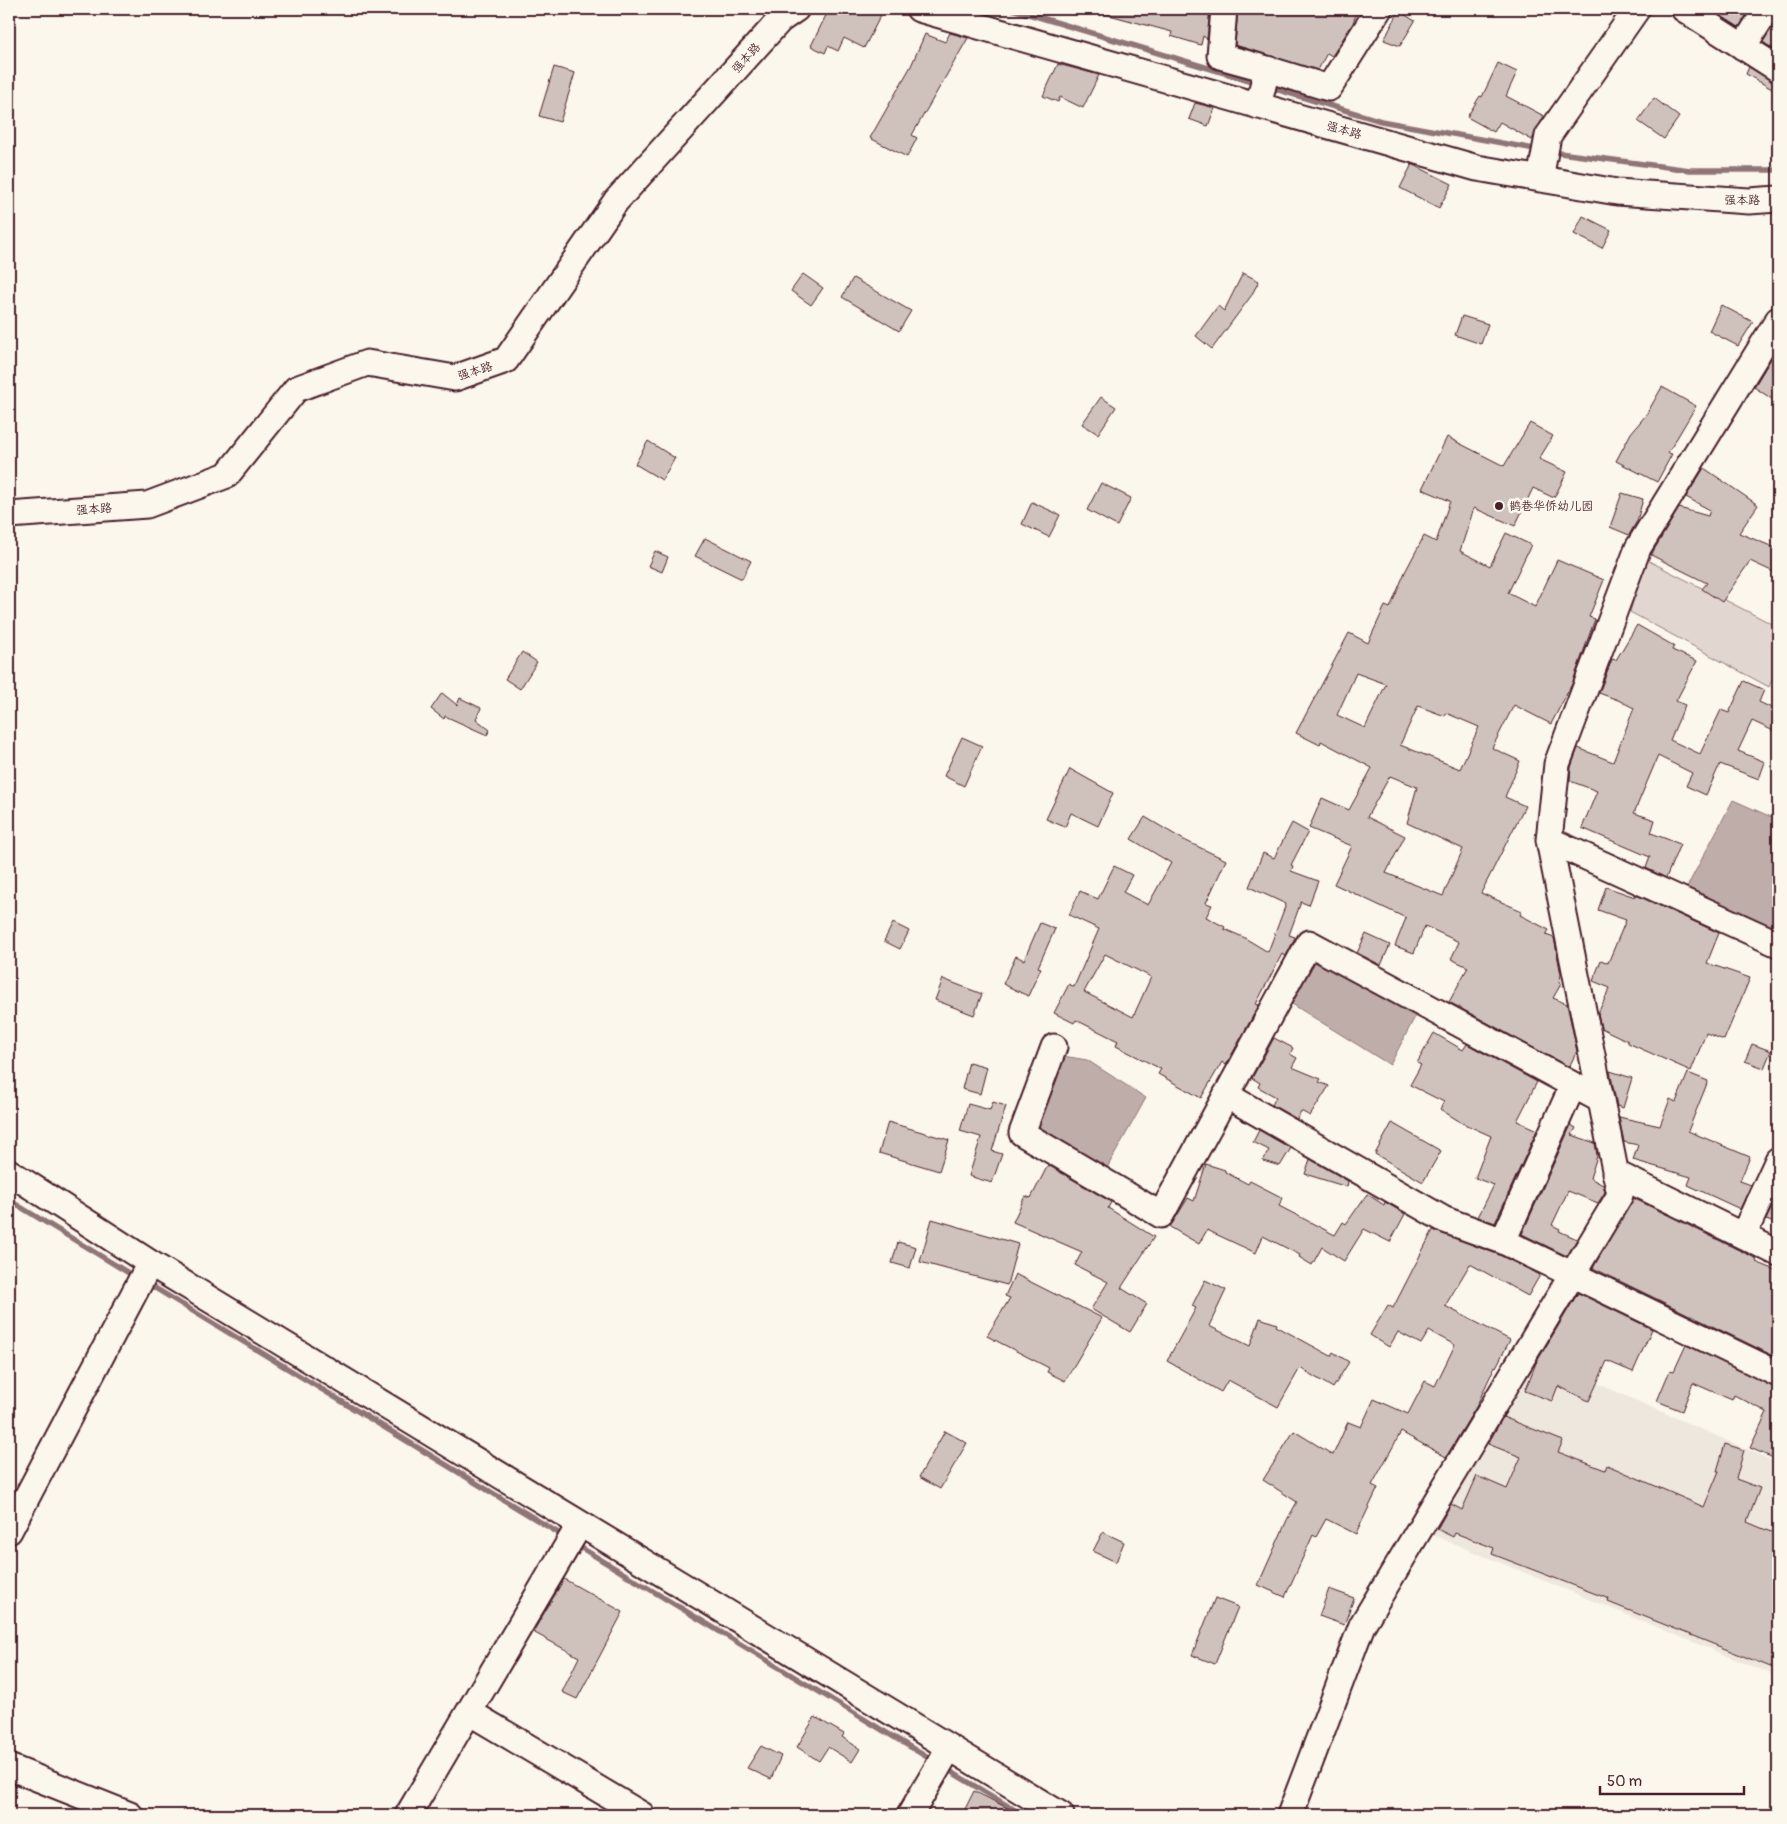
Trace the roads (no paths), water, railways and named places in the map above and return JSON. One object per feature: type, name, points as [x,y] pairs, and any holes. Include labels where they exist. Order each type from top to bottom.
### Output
[{"type":"street","name":"强本路","points":[[9,515],[147,504],[227,475],[296,389],[367,363],[455,378],[506,360],[616,201],[780,20],[796,9]]},
{"type":"street","name":"强本路","points":[[920,9],[1263,86],[1477,168],[1543,160],[1617,192],[1749,201],[1778,199]]},
{"type":"street","points":[[1224,9],[1220,56],[1263,86],[1329,88],[1379,9]]},
{"type":"street","points":[[1543,160],[1548,136],[1637,9]]},
{"type":"street","points":[[1684,9],[1778,69]]},
{"type":"street","points":[[1743,47],[1767,9]]},
{"type":"street","points":[[1290,1815],[1362,1624],[1620,1195],[1549,840],[1557,764],[1638,548],[1778,320]]},
{"type":"street","points":[[1549,840],[1778,944]]},
{"type":"street","points":[[1054,1046],[1022,1133],[1161,1215],[1309,943],[1601,1100]]},
{"type":"street","points":[[1503,1241],[1573,1085]]},
{"type":"street","points":[[1226,1095],[1445,1220],[1503,1241],[1778,1374]]},
{"type":"street","points":[[1743,1236],[1778,1160]]},
{"type":"street","points":[[9,1172],[573,1535],[942,1759],[1061,1815]]},
{"type":"street","points":[[1615,1172],[1778,1253]]},
{"type":"street","points":[[9,1531],[150,1263]]},
{"type":"street","points":[[408,1815],[573,1535]]},
{"type":"street","points":[[469,1712],[642,1815]]},
{"type":"street","points":[[910,1815],[942,1759]]},
{"type":"street","points":[[9,1767],[130,1815]]},
{"type":"waterway","points":[[1012,9],[1258,83]]},
{"type":"waterway","points":[[1269,87],[1381,121],[1540,150]]},
{"type":"waterway","points":[[1552,152],[1690,170],[1778,170]]},
{"type":"waterway","points":[[9,1200],[127,1272]]},
{"type":"waterway","points":[[155,1288],[565,1537]]},
{"type":"waterway","points":[[575,1544],[935,1762]]},
{"type":"waterway","points":[[945,1768],[1023,1815]]},
{"type":"place","name":"鹊巷华侨幼儿园","points":[[1499,506]]}]
